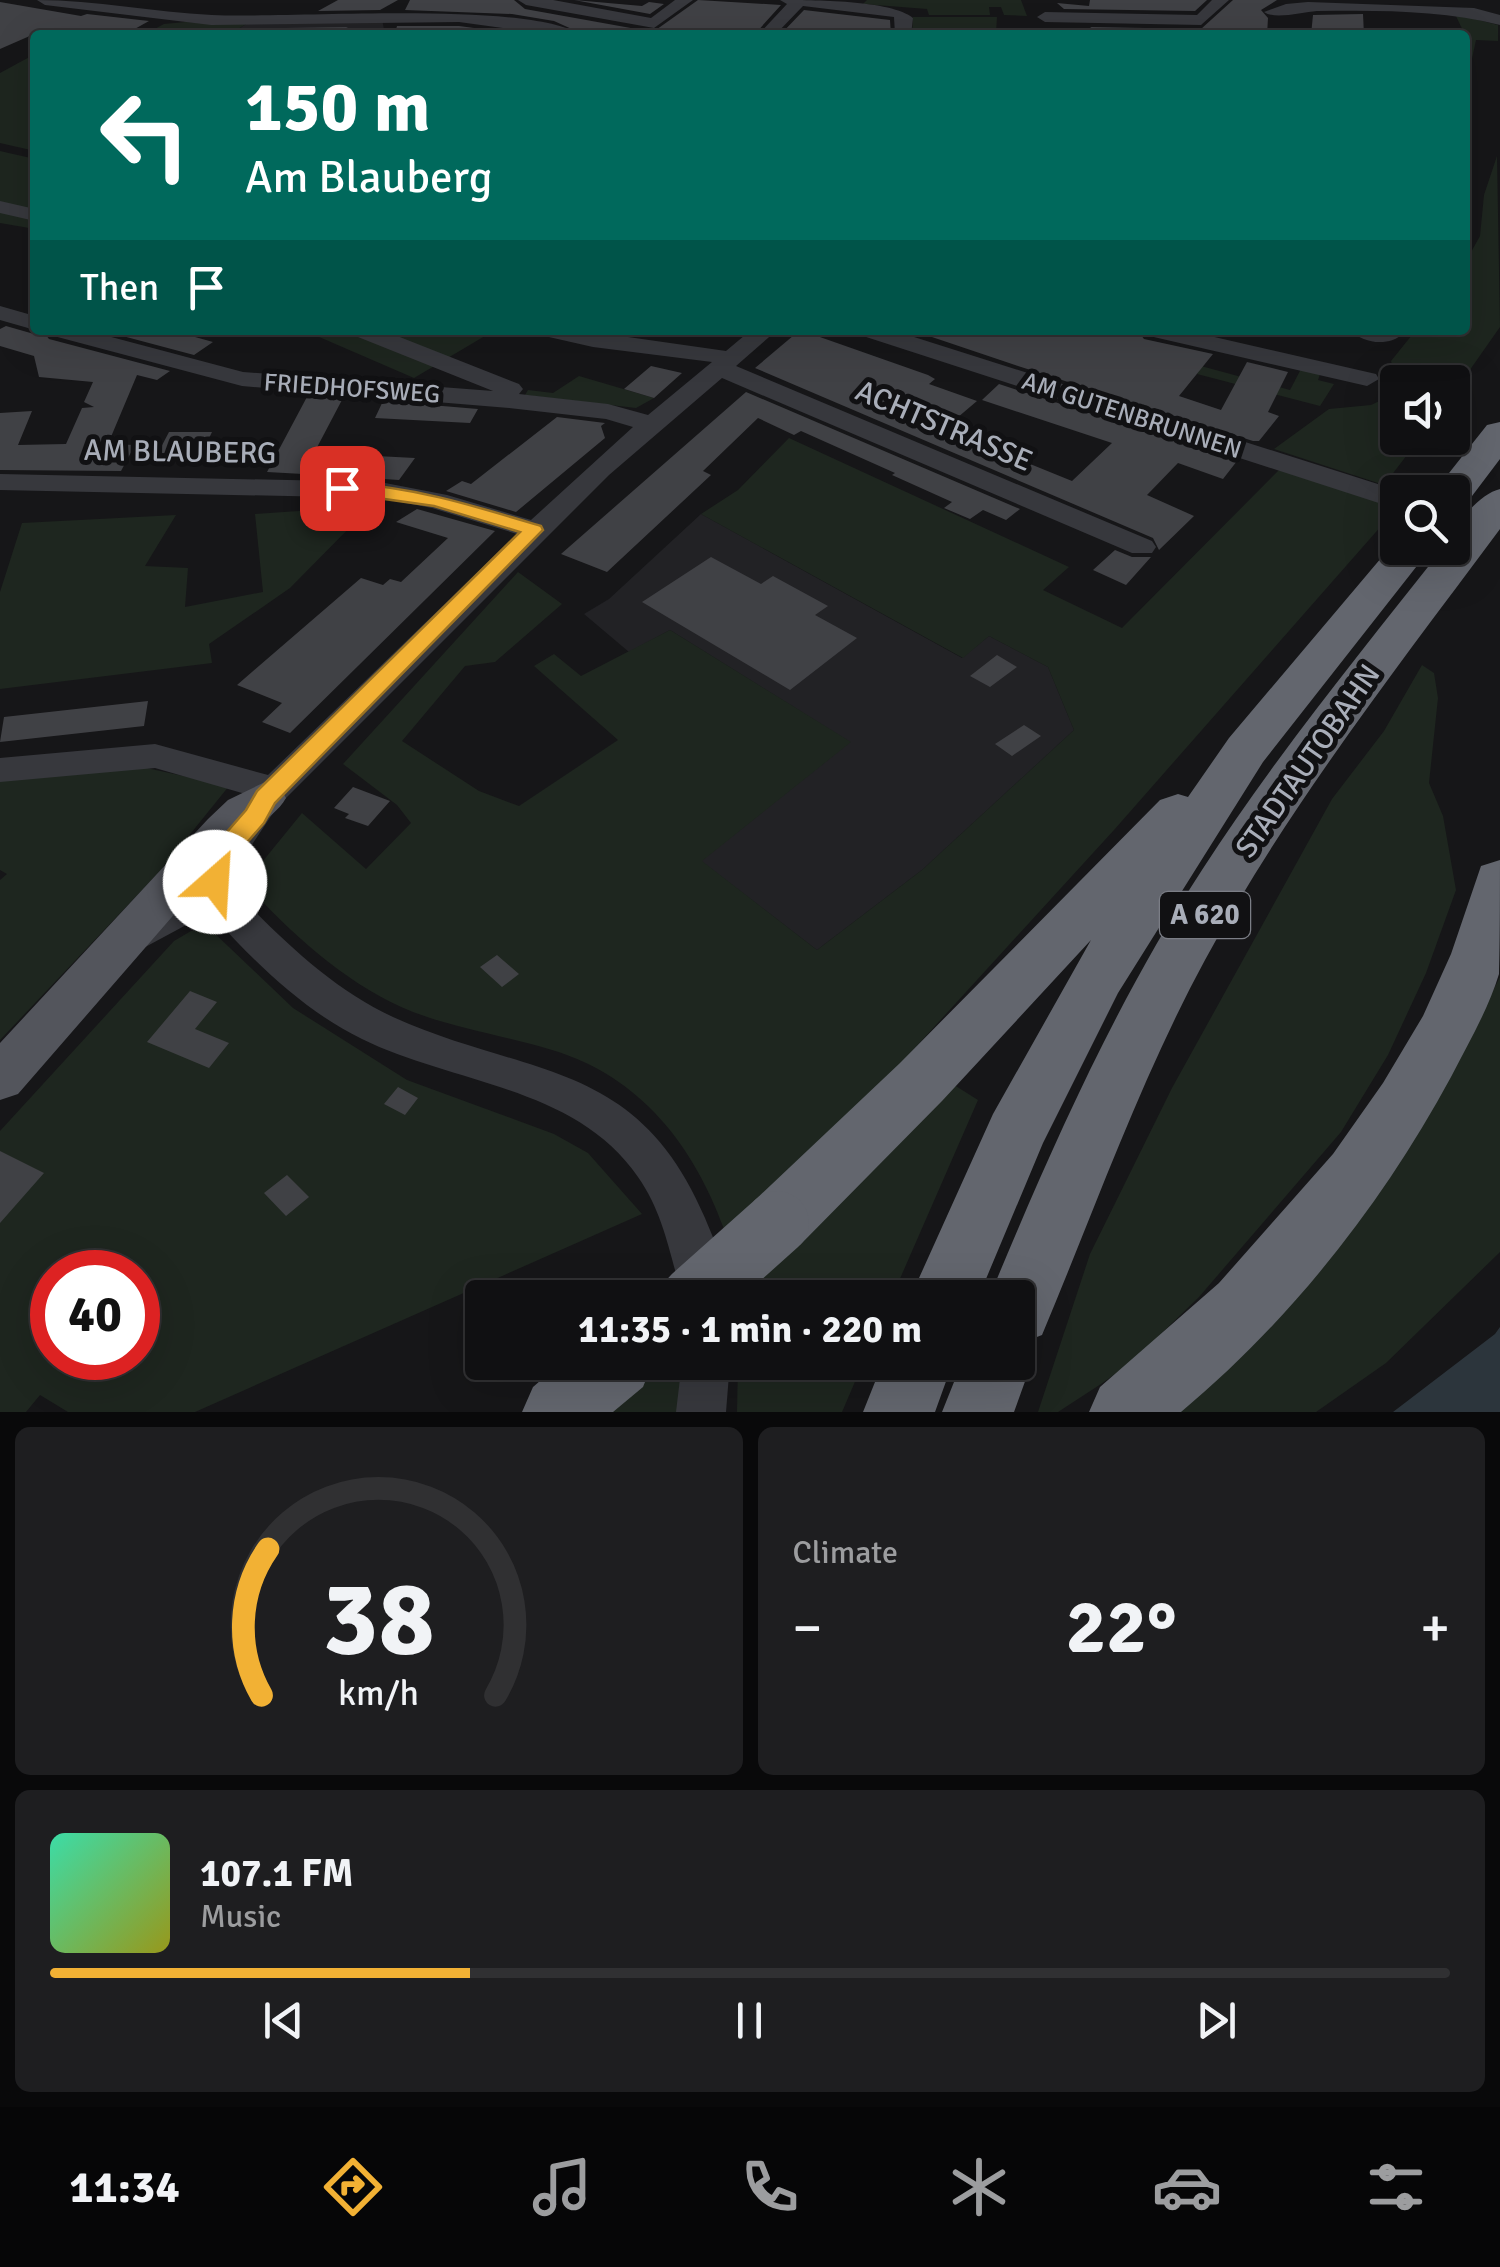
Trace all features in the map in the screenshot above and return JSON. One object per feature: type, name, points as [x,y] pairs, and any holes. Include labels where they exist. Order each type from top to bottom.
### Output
[{"type":"highway","points":[[1468,475],[1500,433]]},
{"type":"highway","name":"STADTAUTOBAHN","points":[[1470,525],[1500,502]]},
{"type":"highway","name":"STADTAUTOBAHN","points":[[952,1280],[1007,1152],[1097,977],[1246,750],[1423,565]]},
{"type":"highway","name":"STADTAUTOBAHN","points":[[1031,1280],[1120,1069],[1194,932],[1426,565]]},
{"type":"highway","points":[[713,1280],[921,1082],[1196,794],[1246,750]]},
{"type":"highway","points":[[1125,1412],[1214,1334],[1345,1192],[1434,1052],[1470,980],[1500,881]]},
{"type":"highway","points":[[558,1412],[596,1380]]},
{"type":"main road","points":[[0,1078],[223,830],[270,793]]},
{"type":"street","points":[[44,0],[199,20],[359,9],[426,14],[470,0]]},
{"type":"street","points":[[526,0],[651,29],[685,0]]},
{"type":"street","points":[[1184,0],[1272,12],[1284,5],[1312,2],[1474,12],[1500,20]]},
{"type":"street","points":[[770,30],[794,1],[825,2],[903,16],[903,30]]},
{"type":"street","points":[[1044,17],[1137,9],[1201,20],[1218,3]]},
{"type":"street","points":[[446,8],[548,30]]},
{"type":"street","points":[[1269,30],[1272,12]]},
{"type":"street","points":[[1074,17],[1078,30]]},
{"type":"street","points":[[509,30],[518,24]]},
{"type":"street","points":[[0,207],[30,213]]},
{"type":"street","points":[[0,313],[30,322]]},
{"type":"street","name":"FRIEDHOFSWEG","points":[[77,335],[242,379],[509,400],[608,412],[651,424]]},
{"type":"street","points":[[373,335],[514,391]]},
{"type":"street","name":"ACHTSTRASSE","points":[[567,335],[597,343],[686,349],[725,363],[1142,547]]},
{"type":"street","points":[[701,1280],[692,1241],[670,1191],[655,1162],[633,1136],[607,1115],[570,1095],[376,1027],[332,999],[224,902],[215,882],[219,866],[270,793],[534,530],[651,424],[760,335]]},
{"type":"street","name":"AM GUTENBRUNNEN","points":[[884,335],[1380,494]]},
{"type":"street","points":[[1176,335],[1367,379]]},
{"type":"street","name":"AM BLAUBERG","points":[[0,482],[267,484],[380,490],[438,501],[534,530]]},
{"type":"street","points":[[0,770],[155,756],[270,793]]},
{"type":"street","points":[[119,946],[179,912],[224,902]]},
{"type":"street","points":[[700,1412],[704,1380]]},
{"type":"shaded area","points":[[867,0],[1021,0],[1027,16],[1004,15],[1001,7],[989,7],[990,15],[929,15],[927,9],[863,4]]},
{"type":"shaded area","points":[[1455,14],[1498,25],[1498,41],[1476,40],[1470,68],[1470,30],[1463,30]]},
{"type":"shaded area","points":[[913,17],[997,17],[996,30],[912,30]]},
{"type":"shaded area","points":[[382,19],[384,30],[237,30],[246,24]]},
{"type":"shaded area","points":[[164,24],[246,24],[237,30],[153,30]]},
{"type":"shaded area","points":[[30,57],[30,150],[0,143],[0,73]]},
{"type":"shaded area","points":[[0,151],[30,158],[30,228],[0,223]]},
{"type":"shaded area","points":[[1497,156],[1500,327],[1470,370],[1470,365],[1392,365],[1391,361],[1412,335],[1470,335],[1470,254],[1480,236],[1484,195]]},
{"type":"shaded area","points":[[315,335],[487,335],[414,378]]},
{"type":"shaded area","points":[[1201,366],[1290,390],[1301,369],[1320,374],[1318,380],[1334,384],[1320,406],[1197,374]]},
{"type":"shaded area","points":[[579,376],[654,398],[636,408],[525,395],[528,390],[553,393]]},
{"type":"shaded area","points":[[1380,401],[1380,455],[1407,455],[1392,475],[1380,475],[1380,484],[1274,449],[1329,409]]},
{"type":"shaded area","points":[[789,438],[1069,567],[1043,590],[1122,628],[1279,470],[1380,503],[1380,527],[1114,830],[903,1061],[896,1078],[724,1229],[680,1143],[660,1118],[612,1077],[552,1050],[447,1023],[389,1001],[322,957],[245,883],[302,813],[366,869],[411,823],[397,805],[343,764],[518,572],[562,604],[495,662],[465,666],[402,741],[479,791],[519,806],[618,740],[534,666],[554,654],[581,676],[670,630],[851,742],[702,861],[817,950],[922,870],[1074,730],[1048,667],[989,636],[963,658],[701,514],[738,490]]},
{"type":"shaded area","points":[[328,509],[365,512],[290,588],[209,644],[212,663],[0,689],[0,592],[22,523],[176,515],[145,566],[188,568],[185,607],[263,592],[255,514]]},
{"type":"shaded area","points":[[701,514],[962,658],[989,636],[1048,667],[1074,730],[922,870],[817,950],[701,861],[850,742],[670,630],[629,652],[584,614],[609,599]]},
{"type":"shaded area","points":[[1422,665],[1434,673],[1438,698],[1429,783],[1443,816],[1456,890],[1426,973],[1388,1055],[1341,1132],[1199,1297],[1133,1361],[1101,1384],[1058,1412],[1038,1412],[1090,1254],[1172,1088],[1332,799],[1384,731]]},
{"type":"shaded area","points":[[142,767],[229,786],[162,869],[0,1040],[0,880],[7,874],[0,870],[0,781]]},
{"type":"shaded area","points":[[209,928],[293,1008],[407,1080],[554,1134],[588,1153],[642,1214],[493,1280],[465,1280],[465,1292],[195,1412],[68,1412],[40,1395],[26,1412],[0,1412],[0,1131],[174,941],[191,931]]},
{"type":"shaded area","points":[[1500,977],[1500,1252],[1386,1363],[1316,1412],[1156,1412],[1438,1098]]},
{"type":"shaded area","points":[[951,1083],[978,1100],[899,1280],[758,1280]]},
{"type":"shaded area","points":[[1500,1327],[1500,1412],[1393,1412],[1495,1334]]},
{"type":"shaded area","points":[[639,1380],[693,1380],[685,1412],[601,1412]]},
{"type":"shaded area","points":[[738,1380],[856,1380],[842,1412],[737,1412]]},
{"type":"building","points":[[338,0],[398,0],[380,10],[318,11]]},
{"type":"building","points":[[410,0],[514,0],[525,9],[642,30],[574,30],[554,21],[512,14],[405,10]]},
{"type":"building","points":[[574,0],[642,6],[649,2],[664,4],[650,14]]},
{"type":"building","points":[[698,0],[781,5],[758,30],[656,30]]},
{"type":"building","points":[[1090,0],[1207,0],[1195,11],[1064,9],[1057,3],[1089,6]]},
{"type":"building","points":[[1233,0],[1277,0],[1261,10],[1268,18],[1267,30],[1094,30],[1090,27],[1201,29]]},
{"type":"building","points":[[0,2],[81,16],[149,21],[133,30],[30,30],[30,36],[0,49]]},
{"type":"building","points":[[804,10],[890,20],[891,30],[785,30]]},
{"type":"building","points":[[1363,14],[1364,30],[1312,30],[1313,15]]},
{"type":"building","points":[[397,26],[459,26],[489,30],[396,30]]},
{"type":"building","points":[[348,27],[280,30],[284,28]]},
{"type":"building","points":[[6,326],[30,335],[46,335],[170,371],[157,380],[137,375],[108,444],[135,445],[121,471],[0,470],[0,413],[32,411],[18,445],[66,444],[82,408],[94,407],[84,402],[93,382],[39,377],[34,356],[0,346],[0,329]]},
{"type":"building","points":[[119,335],[188,335],[213,342],[194,355]]},
{"type":"building","points":[[794,335],[814,335],[928,375],[935,379],[929,384],[977,401],[944,429],[1072,481],[1112,443],[982,400],[999,384],[1237,461],[1223,479],[1178,463],[1147,495],[1194,516],[1159,550],[1153,538],[755,368]]},
{"type":"building","points":[[926,335],[1141,335],[1144,339],[1213,354],[1179,396],[1221,410],[1247,362],[1288,372],[1268,412],[1279,416],[1259,441],[1253,441]]},
{"type":"building","points":[[651,366],[682,373],[654,398],[624,389]]},
{"type":"building","points":[[746,392],[1020,509],[1006,520],[983,510],[970,519],[944,508],[952,502],[892,475],[895,473],[801,431],[794,435],[758,418],[703,471],[711,475],[607,572],[561,554]]},
{"type":"building","points":[[308,395],[343,398],[303,474],[267,472]]},
{"type":"building","points":[[383,401],[478,409],[470,423],[375,418]]},
{"type":"building","points":[[557,417],[605,423],[601,426],[605,438],[516,512],[446,491],[462,481],[471,484]]},
{"type":"building","points":[[169,432],[212,432],[202,453],[158,453]]},
{"type":"building","points":[[357,455],[415,458],[399,480],[347,475]]},
{"type":"building","points":[[417,509],[495,531],[290,733],[262,722],[282,703],[237,685],[361,578],[383,585],[390,579],[401,582],[448,538],[396,522]]},
{"type":"building","points":[[1115,550],[1132,557],[1151,557],[1126,585],[1093,570]]},
{"type":"building","points":[[711,557],[761,584],[773,576],[828,606],[815,615],[857,638],[790,690],[642,602]]},
{"type":"building","points":[[997,655],[1017,667],[990,687],[970,676]]},
{"type":"building","points":[[148,701],[144,726],[0,742],[4,717]]},
{"type":"building","points":[[1024,725],[1041,736],[1012,756],[995,744]]},
{"type":"building","points":[[353,787],[390,801],[368,826],[345,818],[349,814],[334,808]]},
{"type":"building","points":[[497,955],[519,974],[502,987],[480,967]]},
{"type":"building","points":[[190,991],[217,1002],[195,1029],[229,1043],[209,1068],[147,1042]]},
{"type":"building","points":[[398,1087],[418,1098],[405,1115],[384,1104]]},
{"type":"building","points":[[0,1151],[44,1173],[0,1223]]},
{"type":"building","points":[[287,1175],[309,1197],[286,1216],[264,1193]]},
{"type":"route","points":[[215,882],[228,848],[256,816],[265,798],[534,530],[438,501],[380,490],[342,488]]}]
